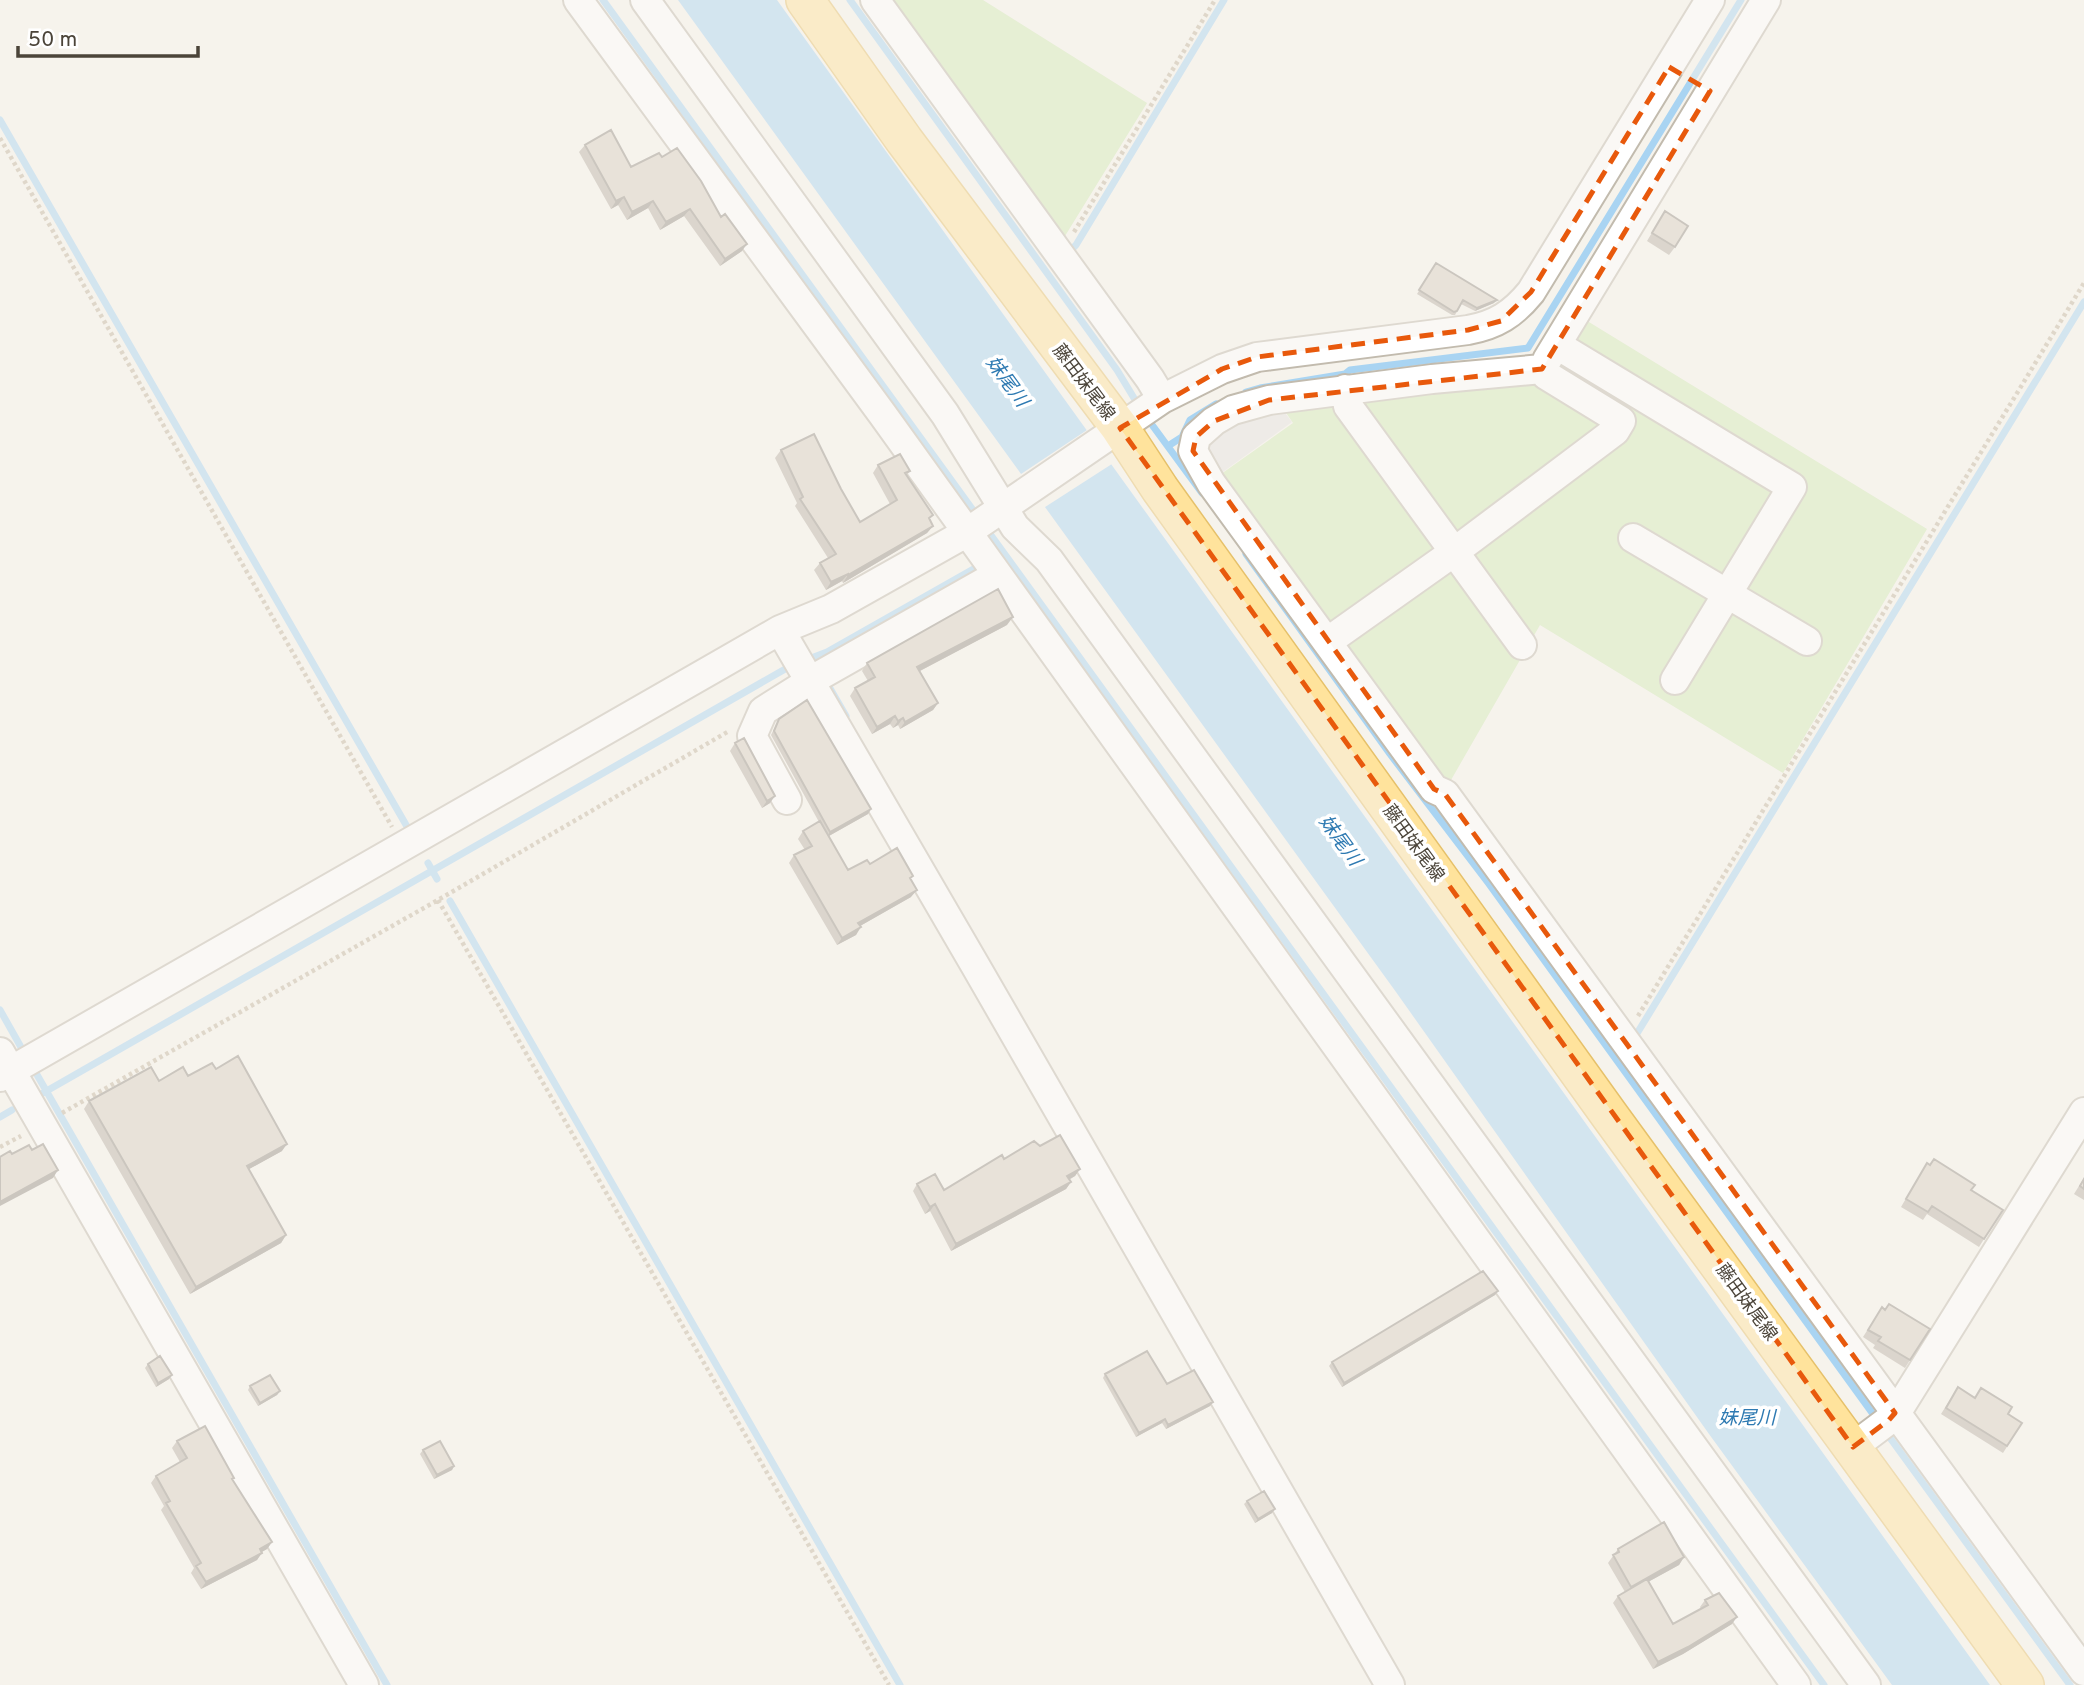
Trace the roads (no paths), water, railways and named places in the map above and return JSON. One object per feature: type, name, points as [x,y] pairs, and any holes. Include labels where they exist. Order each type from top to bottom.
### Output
[{"type":"main road","name":"藤田妹尾線","points":[[805,0],[904,140],[1135,418],[1160,489],[1602,1105],[1877,1428],[2025,1685]]},
{"type":"street","points":[[578,0],[861,384],[989,517],[1015,527],[1049,560],[1866,1685]]},
{"type":"street","points":[[645,0],[945,414],[989,517],[997,575],[1796,1685]]},
{"type":"street","points":[[875,0],[1150,379],[1135,418]]},
{"type":"street","points":[[1327,642],[1454,552],[1615,431],[1621,421],[1546,375],[1549,357],[1691,80],[1710,0]]},
{"type":"street","points":[[1766,0],[1691,80],[1517,309],[1501,321],[1477,329],[1309,376],[1269,400],[1233,410],[1214,421],[1196,437],[1193,451],[1211,482],[1434,789],[1445,794],[1625,1041],[1877,1428],[2084,1671]]},
{"type":"street","points":[[788,800],[752,736],[763,711],[805,664],[831,609],[989,517],[1135,418],[1202,378],[1256,357],[1345,389],[1549,357],[1792,487],[1675,680]]},
{"type":"street","points":[[1345,389],[1348,406],[1522,645]]},
{"type":"street","points":[[1633,538],[1807,641]]},
{"type":"street","points":[[364,1685],[13,1064],[189,971],[403,846],[997,575]]},
{"type":"street","points":[[805,664],[1390,1685]]},
{"type":"street","points":[[1877,1428],[2084,1112]]},
{"type":"water","name":"妹尾川","points":[[678,0],[777,0],[1990,1685],[1892,1685],[1709,1434],[1396,992]]},
{"type":"waterway","points":[[603,0],[978,517]]},
{"type":"waterway","points":[[850,0],[1117,370],[1140,408]]},
{"type":"waterway","points":[[1068,253],[1076,245],[1224,0]]},
{"type":"waterway","points":[[1246,392],[1345,374],[1350,370],[1528,348],[1741,0]]},
{"type":"waterway","points":[[0,120],[409,830]]},
{"type":"waterway","points":[[1633,1040],[2084,302]]},
{"type":"waterway","points":[[1168,446],[1182,437],[1190,420],[1216,404]]},
{"type":"waterway","points":[[1147,418],[1202,493]]},
{"type":"waterway","points":[[985,527],[1824,1685]]},
{"type":"waterway","points":[[1246,554],[1878,1421]]},
{"type":"waterway","points":[[806,660],[827,652],[977,567]]},
{"type":"waterway","points":[[36,1097],[794,664]]},
{"type":"waterway","points":[[824,678],[846,716]]},
{"type":"waterway","points":[[428,863],[437,879]]},
{"type":"waterway","points":[[450,901],[900,1685]]},
{"type":"waterway","points":[[0,1010],[26,1056]]},
{"type":"waterway","points":[[32,1066],[387,1685]]},
{"type":"waterway","points":[[0,1117],[12,1110]]},
{"type":"waterway","points":[[1885,1431],[2070,1685]]}]
